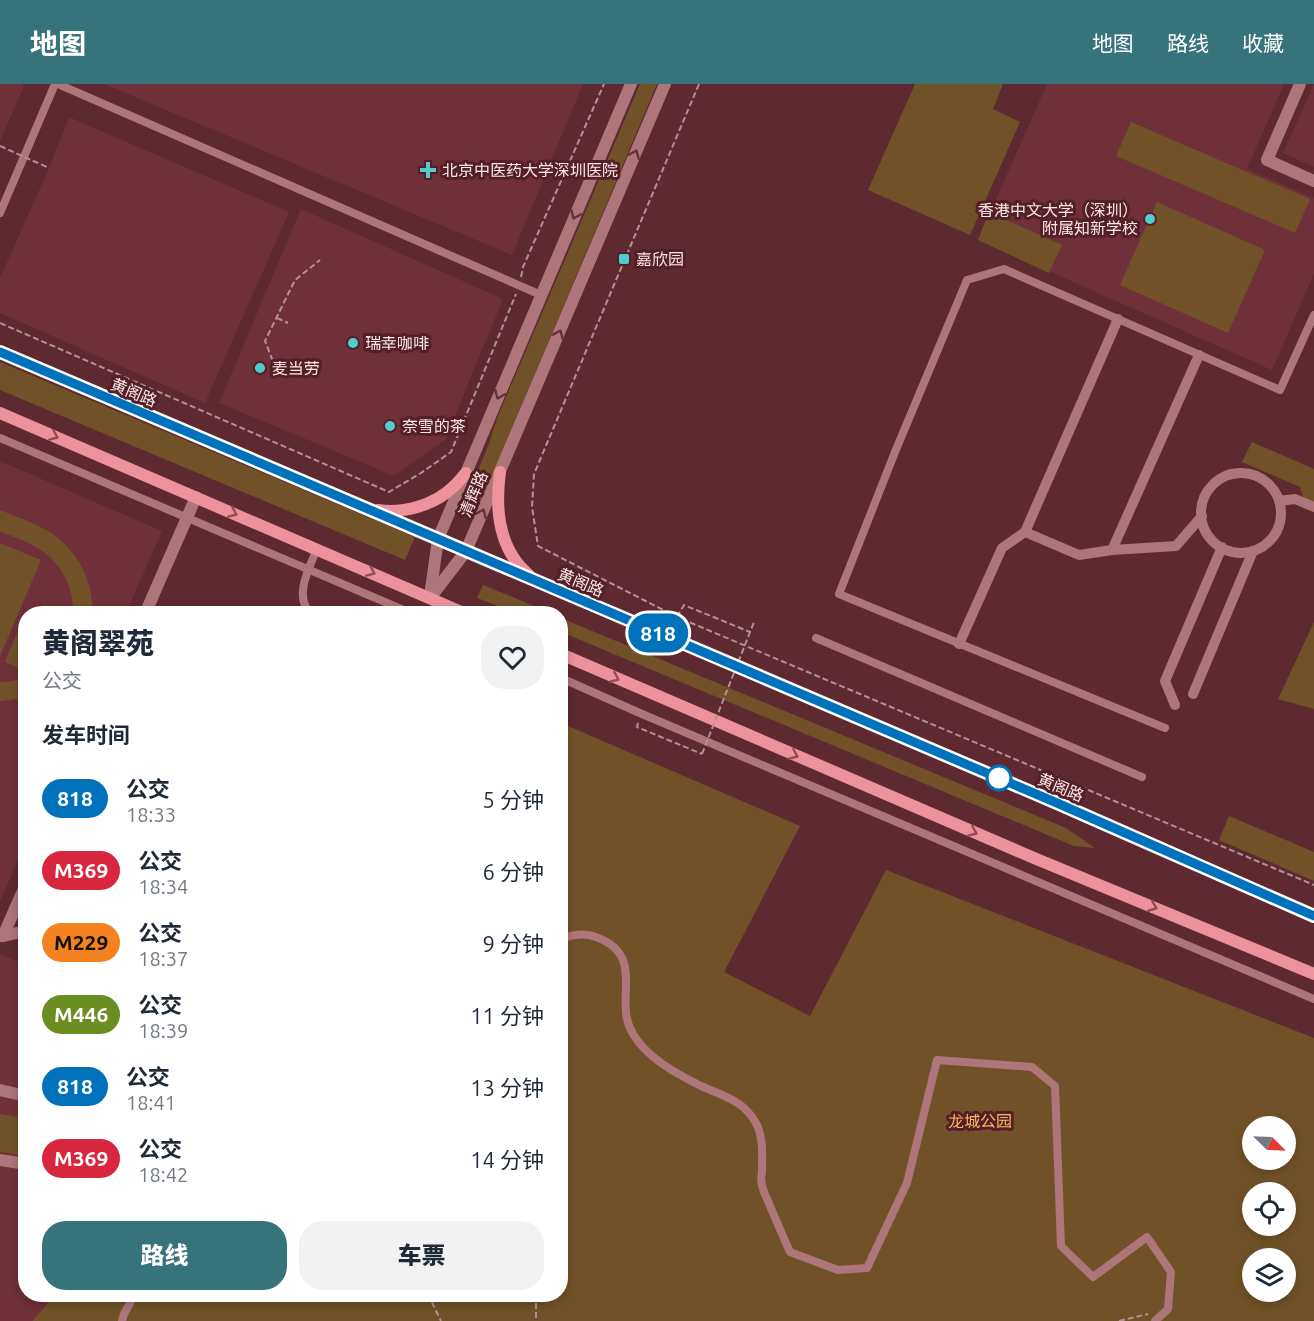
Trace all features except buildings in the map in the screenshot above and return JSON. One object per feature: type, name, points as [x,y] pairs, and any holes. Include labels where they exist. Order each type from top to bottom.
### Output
[{"type":"main road","name":"黄阁路","points":[[0,352],[1046,798],[1314,916]]},
{"type":"main road","points":[[0,413],[448,606]]},
{"type":"main road","points":[[500,472],[497,511],[501,529],[515,559],[524,571],[537,581]]},
{"type":"main road","points":[[365,508],[401,511],[418,507],[452,489],[466,473]]},
{"type":"main road","points":[[568,657],[1034,858],[1314,974]]},
{"type":"street","name":"清辉路","points":[[430,598],[438,539],[631,84]]},
{"type":"street","name":"清辉路","points":[[430,598],[466,551],[665,84]]},
{"type":"street","points":[[1300,84],[1267,160],[1314,182]]},
{"type":"street","points":[[959,644],[1002,548],[1025,532],[1119,320]]},
{"type":"street","points":[[1112,550],[1199,355]]},
{"type":"street","points":[[1234,473],[1248,473],[1261,478],[1271,486],[1279,501],[1280,524],[1274,536],[1265,546],[1253,551],[1240,553],[1228,551],[1216,545],[1208,535],[1203,523],[1204,498],[1211,487],[1222,478],[1234,473]]},
{"type":"street","points":[[148,606],[196,497]]},
{"type":"street","points":[[1279,501],[1295,499],[1314,507]]},
{"type":"street","points":[[1025,532],[1079,555],[1112,550],[1176,546],[1202,516]]},
{"type":"street","points":[[1175,705],[1165,681],[1221,547]]},
{"type":"street","points":[[1193,694],[1253,551]]},
{"type":"street","points":[[2,936],[18,901]]},
{"type":"street","points":[[2,936],[18,933]]},
{"type":"street","points":[[0,1090],[18,1094]]},
{"type":"street","points":[[0,1160],[18,1163]]},
{"type":"lane","points":[[0,213],[56,84],[541,295]]},
{"type":"lane","points":[[1165,728],[839,594],[967,280],[1004,270],[1280,390],[1314,315]]},
{"type":"lane","points":[[0,438],[395,606]]},
{"type":"lane","points":[[305,606],[303,594],[305,579],[317,549]]},
{"type":"lane","points":[[816,638],[1142,777]]},
{"type":"lane","points":[[568,681],[1314,999]]},
{"type":"lane","points":[[568,937],[594,935],[614,945],[623,958],[627,976],[626,1018],[638,1042],[678,1074],[736,1101],[749,1112],[758,1126],[763,1147],[761,1184],[790,1252],[838,1270],[867,1268],[907,1183],[937,1060],[1032,1067],[1054,1086],[1061,1246],[1093,1277],[1147,1237],[1171,1272],[1168,1309],[1155,1321]]},
{"type":"lane","points":[[122,1321],[131,1302]]},
{"type":"path","points":[[699,84],[534,474],[532,507],[538,546],[677,617],[1314,885]]},
{"type":"path","points":[[0,146],[49,168]]},
{"type":"path","points":[[276,369],[266,341],[295,280],[320,260]]},
{"type":"path","points":[[277,318],[288,323]]},
{"type":"path","points":[[0,322],[389,492],[421,474]]},
{"type":"path","points":[[677,617],[684,604],[750,632]]},
{"type":"path","points":[[642,714],[636,727],[702,754],[754,622]]},
{"type":"path","points":[[432,1302],[441,1321]]},
{"type":"path","points":[[536,1302],[536,1321]]},
{"type":"path","points":[[1119,1321],[1168,1309]]},
{"type":"shaded area","points":[[0,84],[24,86],[0,141]]},
{"type":"shaded area","name":"北京中医药大学深圳医院","points":[[104,84],[583,84],[512,255]]},
{"type":"shaded area","name":"香港中文大学（深圳） 附属知新学校","points":[[1047,84],[1284,84],[1247,169],[1314,198],[1314,274],[1272,370],[978,240]]},
{"type":"shaded area","points":[[1314,84],[1314,167],[1283,153]]},
{"type":"shaded area","points":[[69,117],[289,212],[205,403],[0,313],[0,278]]},
{"type":"shaded area","points":[[301,209],[503,299],[445,440],[394,476],[219,403]]},
{"type":"shaded area","points":[[0,461],[162,531],[129,606],[18,606],[18,860],[0,902]]},
{"type":"shaded area","points":[[0,954],[18,961],[18,1302],[49,1302],[32,1321],[0,1321]]},
{"type":"green space","points":[[640,84],[657,84],[478,509],[464,503],[498,416]]},
{"type":"green space","points":[[915,84],[1003,84],[993,109],[1020,122],[970,235],[868,190]]},
{"type":"green space","points":[[1131,122],[1310,199],[1295,233],[1116,156]]},
{"type":"green space","points":[[1157,202],[1265,250],[1228,333],[1120,285]]},
{"type":"green space","points":[[989,212],[1062,245],[1049,273],[978,240]]},
{"type":"green space","points":[[0,362],[415,537],[405,560],[0,390]]},
{"type":"green space","points":[[1252,442],[1314,469],[1314,509],[1306,506],[1300,487],[1242,462]]},
{"type":"green space","points":[[0,510],[45,529],[61,540],[82,568],[90,590],[92,606],[73,606],[65,577],[54,561],[25,541],[0,531]]},
{"type":"green space","points":[[0,543],[41,560],[21,606],[18,606],[18,614],[0,656]]},
{"type":"green space","points":[[483,585],[534,606],[498,606],[477,598]]},
{"type":"green space","points":[[568,621],[1066,828],[1095,848],[1074,846],[568,635]]},
{"type":"green space","points":[[1314,622],[1314,709],[1278,699]]},
{"type":"green space","points":[[18,630],[18,668],[5,662]]},
{"type":"green space","points":[[18,680],[18,699],[0,701],[0,682]]},
{"type":"green space","name":"龙城公园","points":[[568,726],[800,826],[724,972],[810,1016],[886,870],[1314,1038],[1314,1321],[32,1321],[49,1302],[568,1302]]},
{"type":"green space","points":[[1229,816],[1314,852],[1314,881],[1219,840]]},
{"type":"green space","points":[[0,1114],[18,1117],[18,1155],[0,1152]]},
{"type":"bus line","name":"818","points":[[0,352],[1057,803],[1314,916]]},
{"type":"place","name":"北京中医药大学深圳医院","points":[[428,170]]},
{"type":"place","name":"香港中文大学（深圳） 附属知新学校","points":[[1150,219]]},
{"type":"place","name":"嘉欣园","points":[[624,259]]},
{"type":"place","name":"瑞幸咖啡","points":[[353,343]]},
{"type":"place","name":"麦当劳","points":[[260,368]]},
{"type":"place","name":"奈雪的茶","points":[[390,426]]}]
